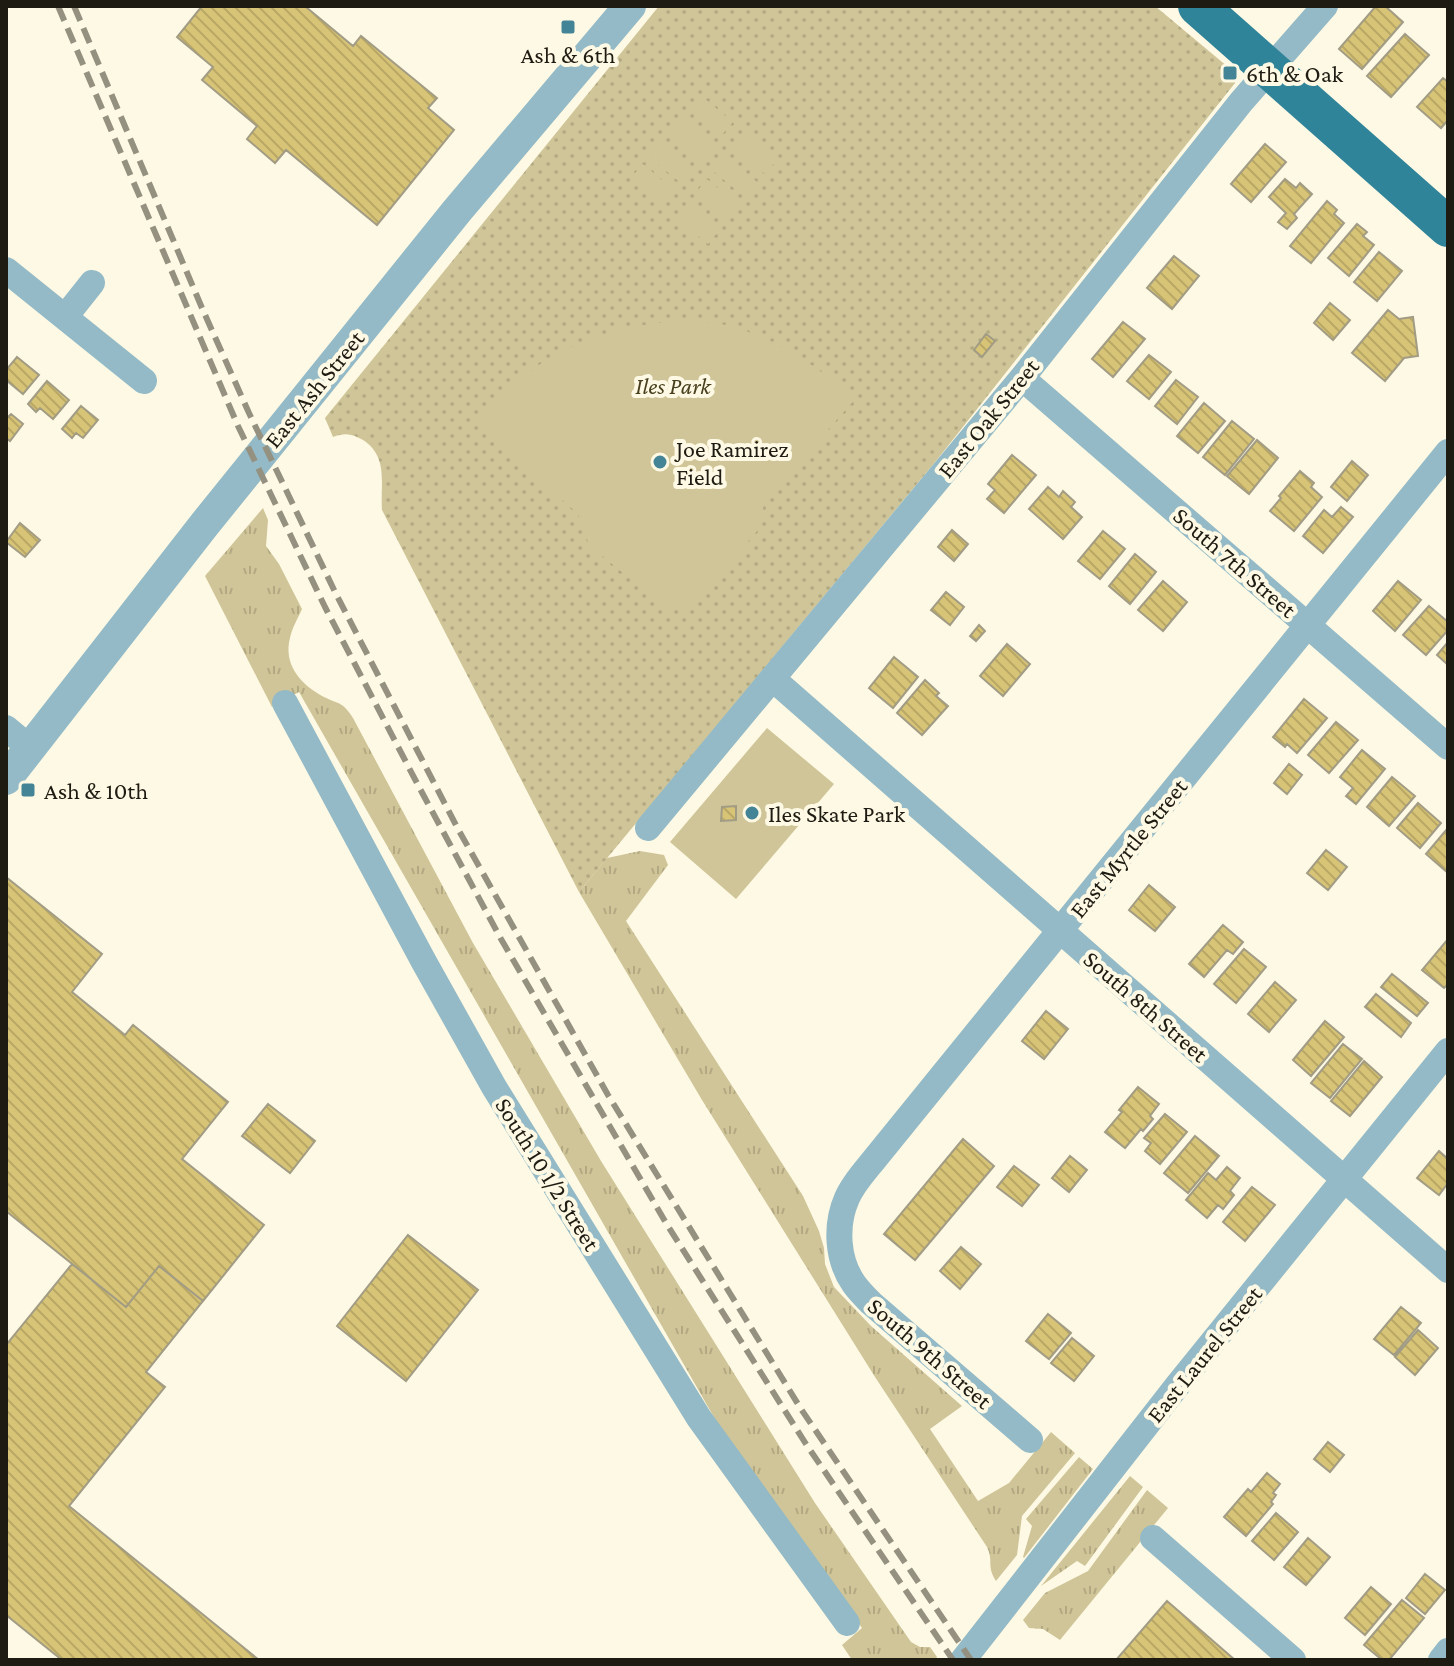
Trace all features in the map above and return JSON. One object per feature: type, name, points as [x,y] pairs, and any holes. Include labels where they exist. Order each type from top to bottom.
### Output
[{"type":"main road","points":[[1198,6],[1448,227]]},
{"type":"street","name":"East Ash Street","points":[[6,779],[18,738],[204,525],[456,212],[630,6]]},
{"type":"street","name":"East Oak Street","points":[[648,828],[1022,378],[1241,102],[1325,6]]},
{"type":"street","points":[[6,270],[144,381]]},
{"type":"street","points":[[65,317],[92,283]]},
{"type":"street","name":"South 7th Street","points":[[1022,378],[1448,747]]},
{"type":"street","name":"East Myrtle Street","points":[[842,1257],[840,1232],[843,1212],[848,1196],[860,1178],[1448,452]]},
{"type":"street","name":"South 8th Street","points":[[773,679],[1448,1270]]},
{"type":"street","name":"South 10 1/2 Street","points":[[285,703],[494,1087],[699,1418],[847,1623]]},
{"type":"street","name":"East Laurel Street","points":[[963,1660],[1177,1386],[1448,1051]]},
{"type":"street","name":"South 9th Street","points":[[842,1257],[855,1287],[871,1303],[1030,1440]]},
{"type":"street","points":[[1153,1538],[1293,1660]]},
{"type":"street","points":[[1441,1660],[1448,1651]]},
{"type":"green space","name":"Iles Park","points":[[659,6],[1155,6],[1234,72],[1235,83],[936,461],[579,892],[382,510],[382,472],[377,454],[356,436],[345,434],[333,437],[325,418]]},
{"type":"green space","points":[[700,95],[733,122],[720,137],[688,110]]},
{"type":"green space","points":[[681,118],[714,145],[701,160],[668,133]]},
{"type":"green space","points":[[745,131],[778,159],[765,174],[732,147]]},
{"type":"green space","points":[[662,141],[695,169],[682,184],[649,157]]},
{"type":"green space","points":[[726,155],[758,183],[746,198],[713,171]]},
{"type":"green space","points":[[643,164],[675,191],[663,207],[630,179]]},
{"type":"green space","points":[[707,179],[740,206],[727,221],[695,194]]},
{"type":"green space","points":[[688,202],[720,229],[708,244],[675,217]]},
{"type":"green space","name":"Joe Ramirez Field","points":[[686,320],[725,325],[765,339],[812,365],[856,398],[765,501],[757,531],[693,607],[668,610],[589,545],[578,514],[475,422],[518,380],[562,351],[601,335],[642,325]]},
{"type":"green space","points":[[263,508],[268,520],[266,546],[302,609],[292,631],[289,648],[289,657],[296,673],[316,692],[343,706],[353,718],[473,943],[601,1161],[815,1503],[911,1642],[920,1647],[930,1647],[937,1657],[935,1660],[852,1660],[842,1645],[862,1628],[723,1433],[299,692],[272,707],[205,576]]},
{"type":"green space","name":"Iles Skate Park","points":[[767,728],[834,784],[736,899],[670,842]]},
{"type":"green space","points":[[640,851],[664,855],[668,865],[626,921],[803,1196],[819,1231],[825,1264],[834,1287],[871,1326],[962,1406],[930,1429],[978,1501],[1009,1483],[1051,1432],[1075,1453],[1022,1516],[1017,1555],[996,1581],[987,1547],[875,1377],[702,1100],[579,892],[607,858]]},
{"type":"green space","points":[[1079,1457],[1093,1469],[1024,1558],[1032,1526],[1026,1519]]},
{"type":"green space","points":[[1130,1476],[1143,1487],[1085,1566],[1077,1561],[1041,1586]]},
{"type":"green space","points":[[1147,1490],[1168,1508],[1060,1640],[1043,1629],[1029,1628],[1023,1620],[1045,1593],[1088,1571]]},
{"type":"building","points":[[202,6],[307,6],[353,46],[361,36],[437,98],[428,108],[454,130],[377,225],[286,150],[275,163],[247,139],[257,126],[202,80],[213,67],[177,37]]},
{"type":"building","points":[[1376,6],[1385,6],[1403,22],[1362,69],[1339,49]]},
{"type":"building","points":[[1405,34],[1429,55],[1391,97],[1367,76]]},
{"type":"building","points":[[1443,78],[1448,82],[1448,120],[1441,128],[1417,107]]},
{"type":"building","points":[[1265,144],[1286,162],[1251,202],[1231,184]]},
{"type":"building","points":[[1285,179],[1296,188],[1300,183],[1312,194],[1294,214],[1297,218],[1287,229],[1278,222],[1286,213],[1269,197]]},
{"type":"building","points":[[1327,201],[1337,210],[1334,214],[1344,223],[1311,263],[1290,246]]},
{"type":"building","points":[[1357,224],[1367,232],[1363,236],[1374,245],[1349,276],[1328,258]]},
{"type":"building","points":[[1379,252],[1402,271],[1377,301],[1354,282]]},
{"type":"building","points":[[1174,256],[1199,276],[1172,309],[1147,288]]},
{"type":"building","points":[[1330,303],[1350,320],[1333,340],[1314,323]]},
{"type":"building","points":[[1388,310],[1399,319],[1413,317],[1418,356],[1404,358],[1385,381],[1352,353]]},
{"type":"building","points":[[1123,322],[1145,339],[1113,377],[1092,359]]},
{"type":"building","points":[[986,334],[995,341],[982,357],[974,350]]},
{"type":"building","points":[[1149,355],[1171,372],[1149,399],[1127,381]]},
{"type":"building","points":[[17,357],[39,375],[23,394],[6,380],[6,370]]},
{"type":"building","points":[[1176,380],[1198,397],[1177,424],[1155,406]]},
{"type":"building","points":[[47,381],[69,400],[53,419],[40,408],[36,412],[28,404]]},
{"type":"building","points":[[1204,403],[1225,421],[1198,453],[1177,436]]},
{"type":"building","points":[[81,406],[98,420],[83,438],[76,433],[72,438],[62,429]]},
{"type":"building","points":[[11,414],[23,424],[10,441],[6,438],[6,419]]},
{"type":"building","points":[[1232,421],[1254,439],[1225,475],[1203,457]]},
{"type":"building","points":[[1257,440],[1278,458],[1249,494],[1227,476]]},
{"type":"building","points":[[1012,455],[1036,475],[1004,513],[987,499],[995,490],[988,484]]},
{"type":"building","points":[[1352,461],[1368,475],[1347,501],[1331,487]]},
{"type":"building","points":[[1300,471],[1314,483],[1311,487],[1322,497],[1294,531],[1270,511]]},
{"type":"building","points":[[1048,487],[1059,497],[1063,491],[1075,502],[1071,507],[1082,517],[1063,539],[1029,509]]},
{"type":"building","points":[[1341,507],[1353,517],[1323,553],[1303,536],[1324,510],[1332,517]]},
{"type":"building","points":[[20,523],[40,540],[25,557],[6,542]]},
{"type":"building","points":[[952,530],[968,544],[954,561],[938,547]]},
{"type":"building","points":[[1103,531],[1125,549],[1100,579],[1078,561]]},
{"type":"building","points":[[1135,554],[1156,572],[1130,604],[1109,586]]},
{"type":"building","points":[[1163,581],[1187,602],[1163,631],[1138,610]]},
{"type":"building","points":[[1398,581],[1421,600],[1395,631],[1373,611]]},
{"type":"building","points":[[946,592],[964,607],[950,625],[931,610]]},
{"type":"building","points":[[1429,606],[1448,622],[1448,630],[1426,655],[1403,635]]},
{"type":"building","points":[[979,625],[985,631],[976,641],[970,636]]},
{"type":"building","points":[[1448,642],[1448,665],[1437,655]]},
{"type":"building","points":[[1007,644],[1030,664],[1003,696],[980,676]]},
{"type":"building","points":[[894,657],[918,677],[893,708],[869,688]]},
{"type":"building","points":[[925,680],[948,706],[922,735],[897,713]]},
{"type":"building","points":[[1304,699],[1327,718],[1297,753],[1273,737]]},
{"type":"building","points":[[1336,722],[1358,740],[1329,773],[1308,755]]},
{"type":"building","points":[[1362,750],[1385,769],[1356,804],[1346,796],[1353,788],[1340,777]]},
{"type":"building","points":[[1289,764],[1302,775],[1287,794],[1274,783]]},
{"type":"building","points":[[1392,777],[1415,796],[1389,826],[1367,807]]},
{"type":"building","points":[[1418,803],[1441,823],[1420,848],[1397,828]]},
{"type":"building","points":[[736,806],[736,820],[721,821],[722,807]]},
{"type":"building","points":[[1448,829],[1448,873],[1426,854]]},
{"type":"building","points":[[1326,850],[1347,867],[1328,890],[1307,873]]},
{"type":"building","points":[[6,877],[102,954],[72,992],[125,1035],[133,1025],[228,1102],[182,1159],[264,1225],[203,1301],[159,1266],[126,1307],[6,1211]]},
{"type":"building","points":[[1149,885],[1175,907],[1155,931],[1129,910]]},
{"type":"building","points":[[1223,925],[1243,942],[1233,954],[1227,950],[1204,977],[1189,964]]},
{"type":"building","points":[[1448,939],[1448,984],[1444,988],[1422,970]]},
{"type":"building","points":[[1244,949],[1266,967],[1236,1003],[1214,984]]},
{"type":"building","points":[[1392,974],[1428,1003],[1417,1016],[1381,987]]},
{"type":"building","points":[[1275,982],[1296,1000],[1269,1032],[1248,1014]]},
{"type":"building","points":[[1376,994],[1411,1023],[1401,1037],[1365,1007]]},
{"type":"building","points":[[1046,1011],[1068,1029],[1044,1059],[1022,1041]]},
{"type":"building","points":[[1325,1021],[1344,1037],[1311,1076],[1293,1060]]},
{"type":"building","points":[[1343,1044],[1362,1059],[1330,1098],[1311,1083]]},
{"type":"building","points":[[1364,1061],[1382,1077],[1350,1116],[1331,1101]]},
{"type":"building","points":[[1138,1087],[1159,1104],[1150,1116],[1153,1119],[1125,1148],[1105,1132]]},
{"type":"building","points":[[268,1104],[315,1141],[290,1173],[242,1136]]},
{"type":"building","points":[[1165,1114],[1187,1132],[1160,1164],[1145,1151],[1151,1143],[1144,1138]]},
{"type":"building","points":[[1195,1136],[1219,1156],[1188,1193],[1164,1173]]},
{"type":"building","points":[[963,1139],[994,1166],[915,1260],[884,1234]]},
{"type":"building","points":[[1439,1151],[1448,1159],[1448,1183],[1439,1195],[1417,1178]]},
{"type":"building","points":[[1070,1156],[1087,1170],[1069,1192],[1052,1178]]},
{"type":"building","points":[[1014,1166],[1039,1185],[1022,1206],[997,1187]]},
{"type":"building","points":[[1227,1167],[1240,1178],[1230,1191],[1234,1195],[1223,1209],[1218,1205],[1207,1218],[1186,1200],[1208,1173],[1216,1180]]},
{"type":"building","points":[[1252,1187],[1275,1205],[1245,1241],[1223,1222]]},
{"type":"building","points":[[408,1235],[478,1290],[406,1381],[337,1326]]},
{"type":"building","points":[[961,1247],[981,1264],[960,1289],[940,1271]]},
{"type":"building","points":[[72,1264],[126,1307],[159,1266],[203,1301],[146,1372],[165,1387],[69,1506],[259,1660],[62,1660],[6,1615],[6,1345]]},
{"type":"building","points":[[1401,1307],[1421,1323],[1394,1355],[1374,1339]]},
{"type":"building","points":[[1048,1314],[1071,1333],[1049,1359],[1026,1341]]},
{"type":"building","points":[[1418,1330],[1438,1348],[1415,1375],[1395,1357]]},
{"type":"building","points":[[1072,1338],[1094,1356],[1074,1381],[1051,1363]]},
{"type":"building","points":[[1328,1442],[1344,1455],[1330,1472],[1314,1459]]},
{"type":"building","points":[[1267,1473],[1280,1484],[1273,1493],[1276,1495],[1271,1502],[1273,1504],[1246,1536],[1224,1517],[1248,1489],[1251,1492]]},
{"type":"building","points":[[1276,1513],[1298,1532],[1274,1560],[1252,1541]]},
{"type":"building","points":[[1308,1538],[1330,1557],[1306,1585],[1284,1567]]},
{"type":"building","points":[[1425,1574],[1445,1590],[1425,1614],[1406,1598]]},
{"type":"building","points":[[1371,1587],[1391,1604],[1365,1635],[1345,1618]]},
{"type":"building","points":[[1402,1600],[1424,1618],[1389,1660],[1382,1660],[1364,1645]]},
{"type":"building","points":[[1167,1601],[1235,1660],[1116,1660]]},
{"type":"railway","points":[[58,6],[238,426],[325,607],[501,939],[666,1223],[806,1444],[953,1660]]},
{"type":"railway","points":[[74,6],[249,413],[336,594],[458,829],[608,1095],[801,1409],[971,1660]]},
{"type":"place","name":"Ash & 6th","points":[[568,27]]},
{"type":"place","name":"6th & Oak","points":[[1230,73]]},
{"type":"place","name":"Joe Ramirez Field","points":[[660,462]]},
{"type":"place","name":"Ash & 10th","points":[[28,790]]},
{"type":"place","name":"Iles Skate Park","points":[[752,813]]}]
